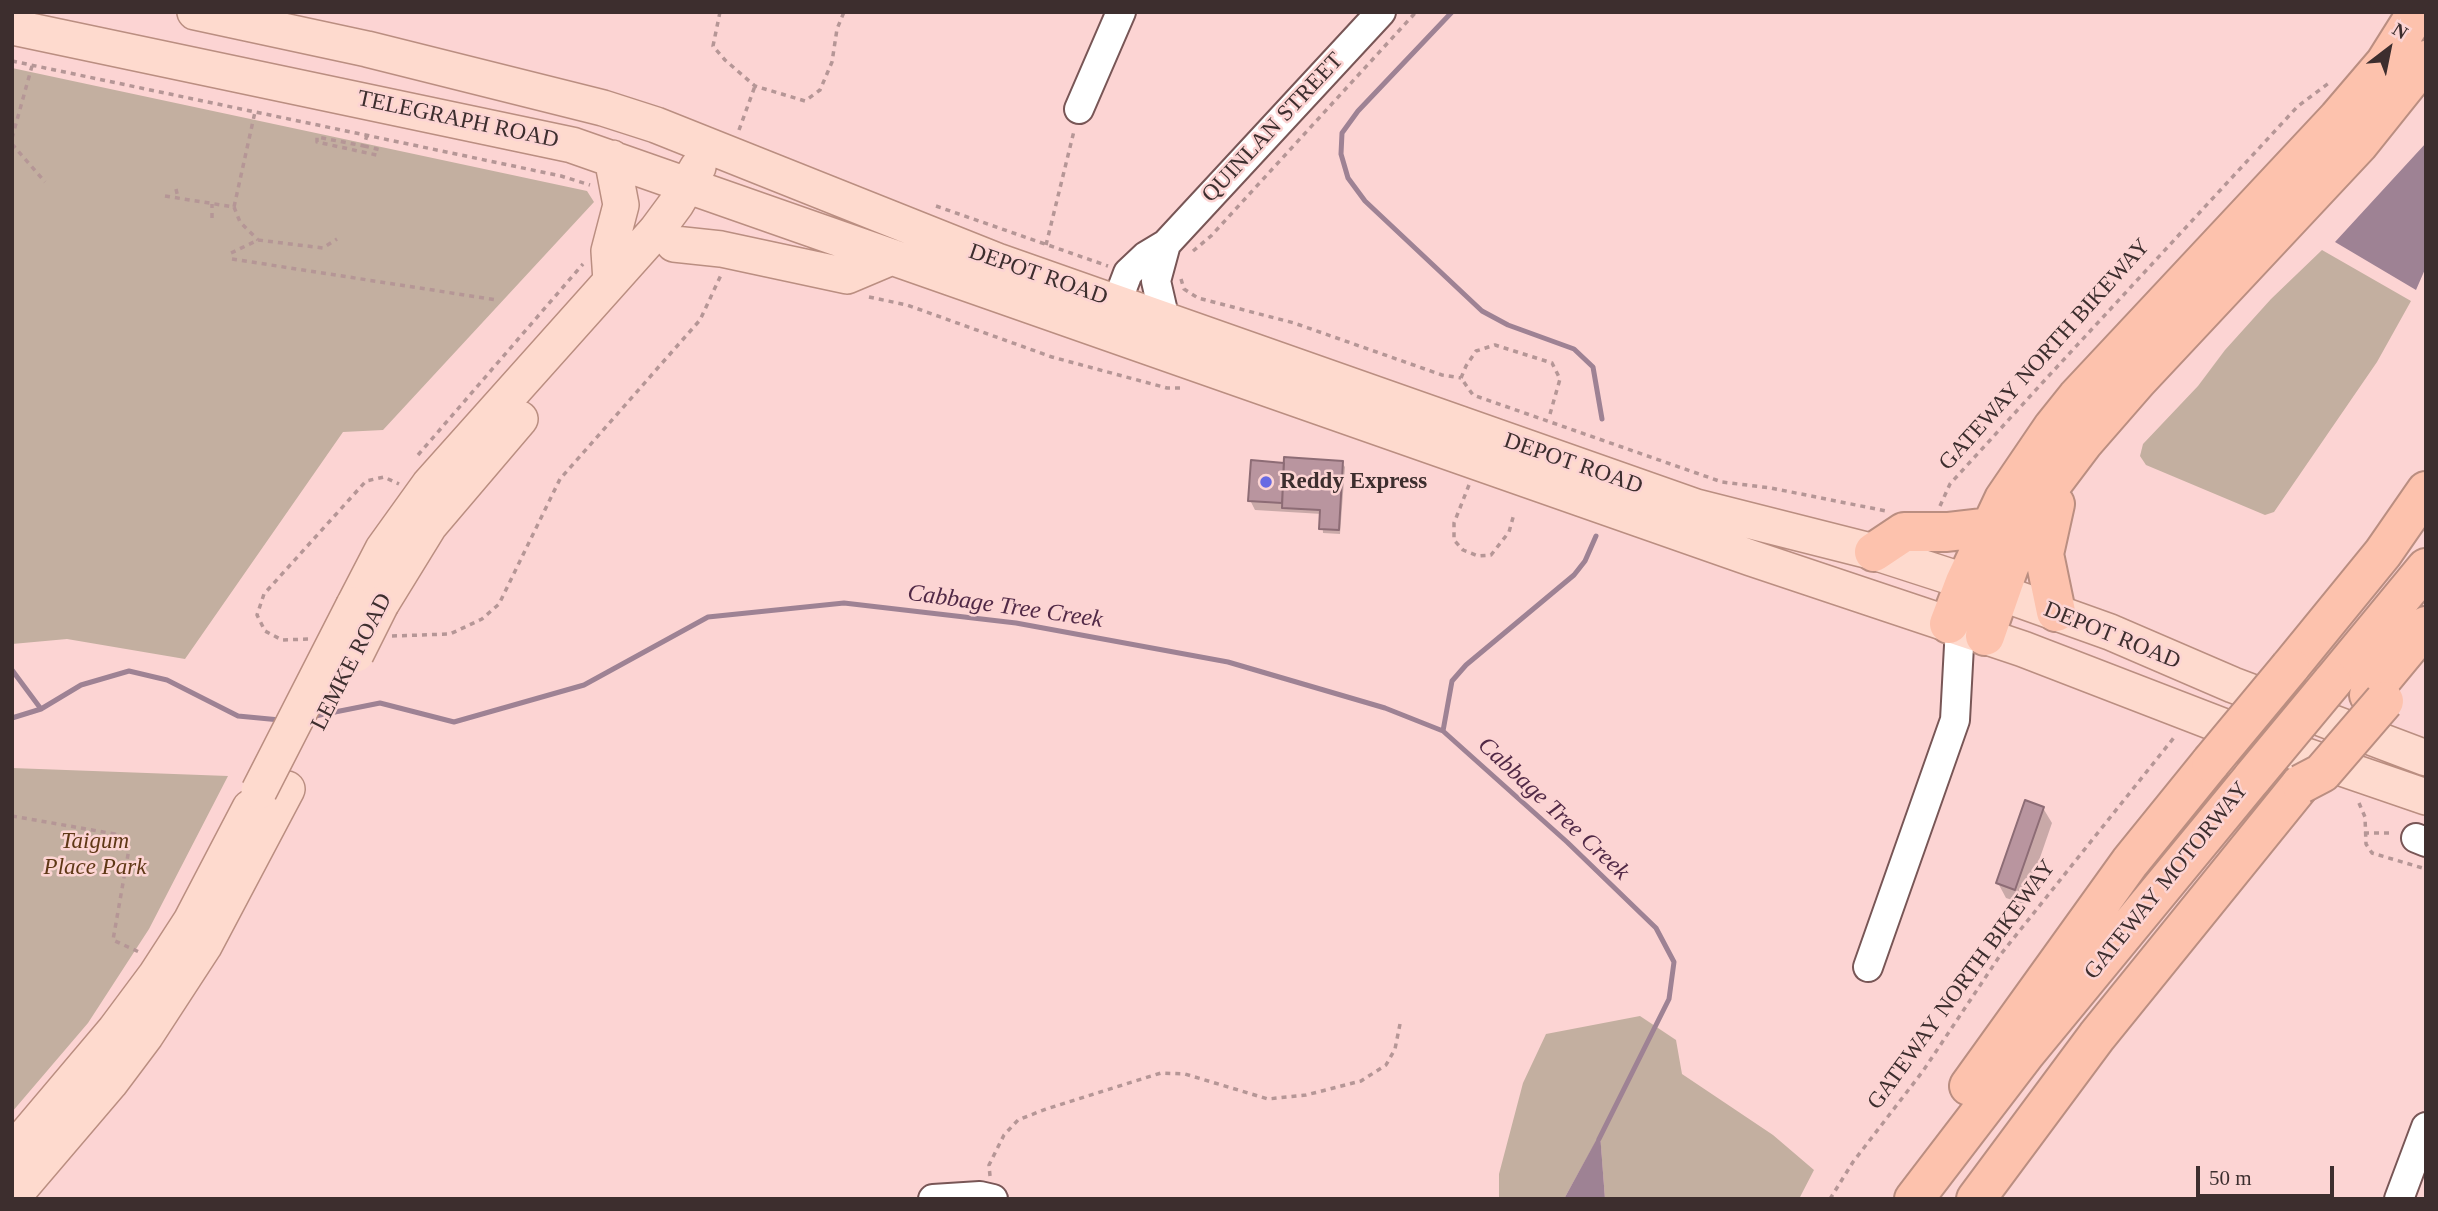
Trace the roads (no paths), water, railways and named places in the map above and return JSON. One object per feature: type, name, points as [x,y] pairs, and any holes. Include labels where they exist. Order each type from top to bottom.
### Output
[{"type":"highway","points":[[1965,629],[1965,582],[1990,527],[2025,466],[2077,397],[2338,118],[2385,63],[2417,12]]},
{"type":"highway","points":[[1965,629],[2001,593],[2037,504],[2060,478],[2083,443],[2359,144],[2426,60]]},
{"type":"highway","points":[[2056,612],[2044,554],[2060,478]]},
{"type":"highway","points":[[1954,1144],[1962,1096],[2130,862],[2383,553],[2426,491]]},
{"type":"highway","points":[[1874,552],[1904,532],[1947,532],[1990,527]]},
{"type":"highway","name":"GATEWAY MOTORWAY","points":[[1914,1199],[1954,1144],[2426,568]]},
{"type":"highway","name":"GATEWAY MOTORWAY","points":[[1976,1199],[2096,1037],[2298,788],[2313,763],[2376,698],[2426,626]]},
{"type":"highway","points":[[2376,698],[2426,653]]},
{"type":"main road","name":"TELEGRAPH ROAD","points":[[194,12],[367,49],[563,98],[725,143]]},
{"type":"main road","name":"TELEGRAPH ROAD","points":[[12,27],[552,140],[605,173],[697,189],[892,257]]},
{"type":"main road","name":"LEMKE ROAD","points":[[12,1152],[115,1030],[156,975],[273,790],[367,605],[383,549],[429,485],[598,271],[656,231],[697,189],[725,143]]},
{"type":"main road","name":"DEPOT ROAD","points":[[725,143],[926,235],[1696,507],[1874,552],[2056,612],[2233,685],[2426,758]]},
{"type":"main road","points":[[598,271],[608,251],[621,205],[605,173]]},
{"type":"main road","name":"LEMKE ROAD","points":[[367,605],[450,499],[691,223],[697,189]]},
{"type":"main road","points":[[674,244],[721,249],[847,276],[892,257]]},
{"type":"main road","name":"DEPOT ROAD","points":[[892,257],[1751,558],[1965,629],[2123,686],[2263,742],[2426,797]]},
{"type":"main road","name":"LEMKE ROAD","points":[[12,1198],[110,1083],[152,1026],[230,902],[273,790]]},
{"type":"street","points":[[1079,109],[1121,12]]},
{"type":"street","name":"QUINLAN STREET","points":[[1165,320],[1156,281],[1175,251],[1381,12]]},
{"type":"street","name":"QUINLAN STREET","points":[[1116,302],[1128,273],[1146,256],[1175,251]]},
{"type":"street","points":[[1116,302],[1120,315],[1129,324],[1156,337],[1174,356]]},
{"type":"street","points":[[1868,967],[1955,720],[1965,629]]},
{"type":"street","points":[[2399,1199],[2426,1127]]},
{"type":"street","points":[[933,1199],[993,1193]]},
{"type":"waterway","points":[[1452,12],[1358,111],[1342,133],[1341,154],[1348,178],[1365,201],[1482,311],[1508,325],[1574,349],[1593,367],[1602,419]]},
{"type":"waterway","points":[[1443,731],[1452,681],[1466,665],[1574,575],[1585,561],[1596,536]]},
{"type":"waterway","name":"Cabbage Tree Creek","points":[[310,717],[380,703],[454,722],[584,685],[708,617],[844,603],[1016,623],[1228,662],[1385,708],[1443,731],[1567,842],[1656,928],[1674,962],[1669,999],[1599,1139]]},
{"type":"waterway","points":[[12,670],[41,709]]},
{"type":"waterway","name":"Cabbage Tree Creek","points":[[12,718],[41,709],[81,685],[129,671],[167,680],[238,716],[280,720]]},
{"type":"place","name":"Reddy Express","points":[[1266,482]]},
{"type":"park label","name":"Taigum Place Park","points":[[95,855]]}]
